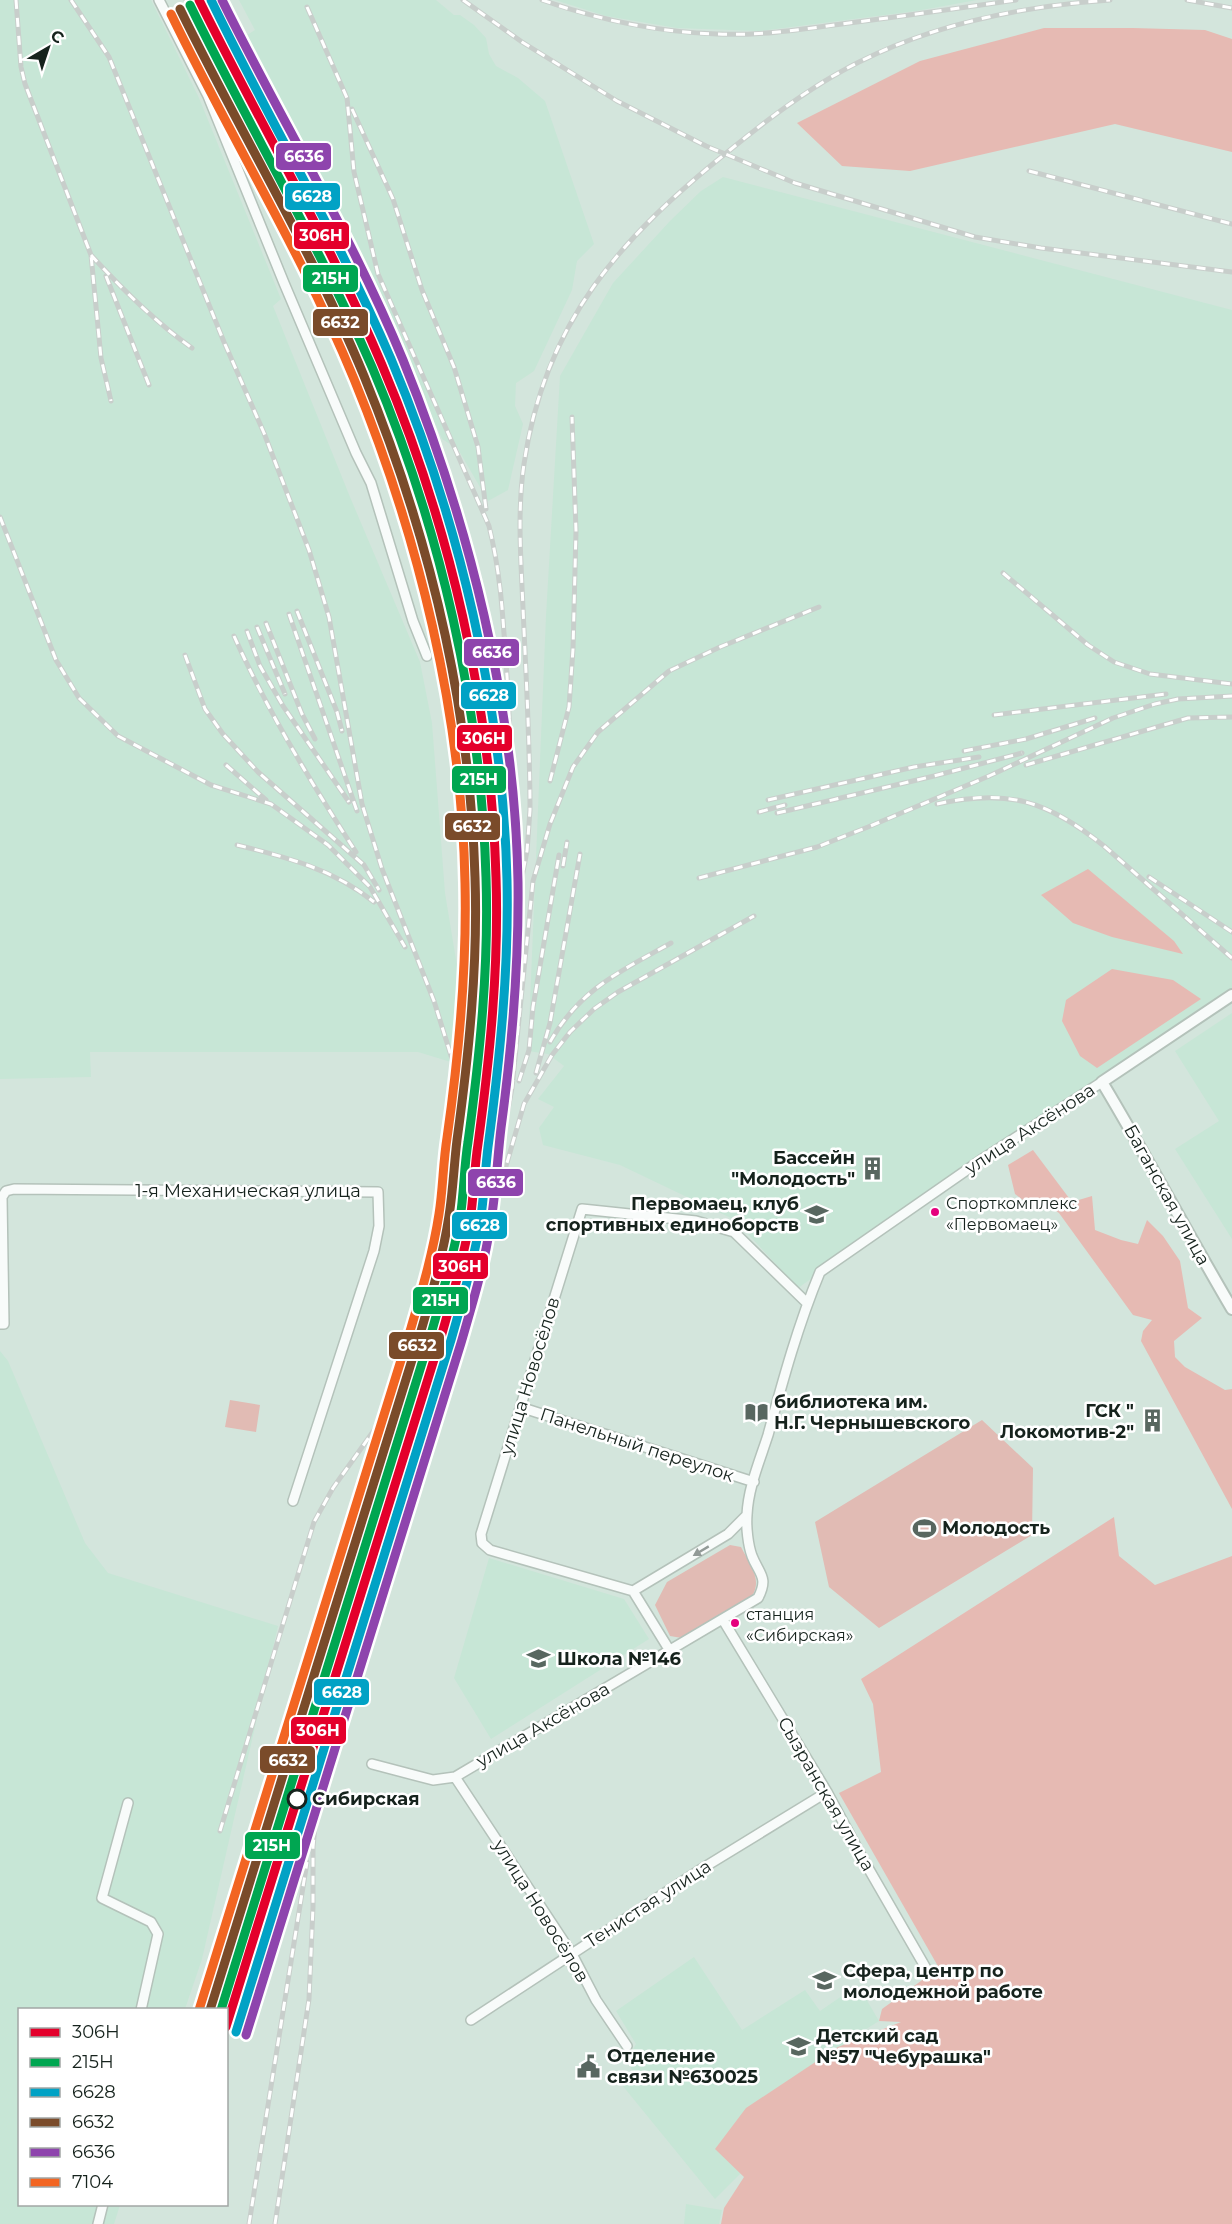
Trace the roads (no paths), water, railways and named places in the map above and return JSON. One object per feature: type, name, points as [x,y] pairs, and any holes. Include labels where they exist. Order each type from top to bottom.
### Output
[{"type":"street","points":[[159,0],[208,96],[288,293],[371,483],[413,621],[427,656]]},
{"type":"street","name":"улица Аксёнова","points":[[372,1764],[432,1780],[455,1777],[758,1598],[762,1591],[764,1577],[750,1548],[747,1515],[754,1482],[807,1303],[820,1272],[984,1158],[1232,995]]},
{"type":"street","name":"Баганская улица","points":[[1102,1082],[1149,1159],[1198,1252],[1232,1309]]},
{"type":"street","name":"1-я Механическая улица","points":[[0,1324],[4,1324],[2,1197],[6,1191],[14,1189],[378,1192],[379,1226],[374,1251],[293,1501]]},
{"type":"street","name":"улица Новосёлов","points":[[633,1592],[490,1550],[482,1543],[481,1534],[582,1209],[696,1221],[734,1232],[807,1303]]},
{"type":"street","name":"Панельный переулок","points":[[520,1407],[754,1482]]},
{"type":"street","points":[[669,1651],[633,1592],[728,1534],[747,1515]]},
{"type":"street","name":"Сызранская улица","points":[[723,1620],[827,1792],[927,1970]]},
{"type":"street","name":"улица Новосёлов","points":[[455,1777],[572,1954],[597,2000],[627,2046]]},
{"type":"street","name":"Тенистая улица","points":[[471,2020],[703,1868],[827,1792]]},
{"type":"street","points":[[128,1803],[102,1898],[151,1922],[158,1934],[141,2008]]},
{"type":"street","points":[[99,2224],[103,2206]]},
{"type":"railway","points":[[16,0],[21,67],[25,84],[91,255],[101,358],[111,401]]},
{"type":"railway","points":[[71,0],[109,57],[224,342],[264,433],[309,550],[329,617],[362,804],[382,869],[434,1001],[453,1062],[460,1133],[457,1178],[438,1265],[405,1376]]},
{"type":"railway","points":[[186,0],[253,110]]},
{"type":"railway","points":[[463,0],[522,42],[617,101],[706,146],[795,183],[975,237],[1041,248],[1232,272]]},
{"type":"railway","points":[[542,0],[628,24],[672,31],[734,34],[800,30],[1016,0]]},
{"type":"railway","points":[[472,1208],[492,1109],[513,924],[527,851],[530,810],[520,536],[522,482],[534,413],[550,367],[570,325],[594,286],[622,250],[655,216],[745,138],[792,102],[825,81],[888,48],[950,27],[1014,12],[1110,0]]},
{"type":"railway","points":[[1187,0],[1232,8]]},
{"type":"railway","points":[[307,7],[347,98],[354,172],[378,274],[489,526],[499,583],[507,676],[512,782],[513,888]]},
{"type":"railway","points":[[352,109],[393,199],[422,290],[454,367],[478,447],[486,509]]},
{"type":"railway","points":[[1029,171],[1232,224]]},
{"type":"railway","points":[[91,255],[139,304],[192,348]]},
{"type":"railway","points":[[106,276],[149,385]]},
{"type":"railway","points":[[550,781],[569,707],[573,649],[576,531],[572,417]]},
{"type":"railway","points":[[0,517],[56,660],[79,698],[118,736],[211,785],[271,804],[328,845],[370,887],[405,947]]},
{"type":"railway","points":[[1003,573],[1088,645],[1114,662],[1150,674],[1232,684]]},
{"type":"railway","points":[[482,1248],[512,1088],[533,881],[550,824],[573,767],[598,732],[669,671],[720,647],[819,607]]},
{"type":"railway","points":[[297,611],[337,712],[342,731]]},
{"type":"railway","points":[[289,614],[357,811]]},
{"type":"railway","points":[[266,623],[302,714],[315,739]]},
{"type":"railway","points":[[257,627],[285,694]]},
{"type":"railway","points":[[247,631],[260,666],[283,706],[349,802]]},
{"type":"railway","points":[[234,636],[291,747],[356,852]]},
{"type":"railway","points":[[185,655],[205,709],[223,734],[258,772],[364,865],[379,890]]},
{"type":"railway","points":[[994,715],[1166,694]]},
{"type":"railway","points":[[699,878],[817,847],[989,776],[1113,718],[1178,699],[1232,696]]},
{"type":"railway","points":[[1026,765],[1188,718],[1232,717]]},
{"type":"railway","points":[[964,751],[1026,739],[1095,718]]},
{"type":"railway","points":[[777,813],[1022,753]]},
{"type":"railway","points":[[768,800],[914,767],[979,757]]},
{"type":"railway","points":[[226,765],[266,800]]},
{"type":"railway","points":[[937,804],[985,797],[1006,798],[1026,802],[1064,818],[1104,846],[1232,958]]},
{"type":"railway","points":[[759,812],[785,805]]},
{"type":"railway","points":[[563,866],[567,842]]},
{"type":"railway","points":[[237,845],[273,854],[326,873],[374,902]]},
{"type":"railway","points":[[536,1073],[550,1023],[580,854]]},
{"type":"railway","points":[[519,1081],[529,1050],[533,1007],[559,855]]},
{"type":"railway","points":[[1149,877],[1232,932]]},
{"type":"railway","points":[[502,1180],[524,1104],[552,1055],[570,1032],[594,1009],[618,992],[754,916]]},
{"type":"railway","points":[[550,1042],[562,1024],[588,995],[603,983],[671,943]]},
{"type":"railway","points":[[220,1831],[314,1522],[333,1488],[398,1394]]},
{"type":"railway","points":[[420,1458],[429,1401]]},
{"type":"railway","points":[[275,2224],[309,1999],[313,1847],[320,1777]]},
{"type":"railway","points":[[249,2224],[307,1862]]},
{"type":"place","name":"Бассейн \"Молодость\"","points":[[873,1168]]},
{"type":"place","name":"Спорткомплекс «Первомаец»","points":[[935,1212]]},
{"type":"place","name":"Первомаец, клуб спортивных единоборств","points":[[817,1214]]},
{"type":"place","name":"библиотека им. Н.Г. Чернышевского","points":[[756,1412]]},
{"type":"place","name":"ГСК \" Локомотив-2\"","points":[[1152,1421]]},
{"type":"place","name":"Молодость","points":[[924,1528]]},
{"type":"place","name":"станция «Сибирская»","points":[[735,1623]]},
{"type":"place","name":"Школа №146","points":[[539,1659]]},
{"type":"place","name":"Сибирская","points":[[297,1799]]},
{"type":"place","name":"Сфера, центр по молодежной работе","points":[[825,1981]]},
{"type":"place","name":"Детский сад №57 \"Чебурашка\"","points":[[798,2046]]},
{"type":"place","name":"Отделение связи №630025","points":[[589,2066]]}]
